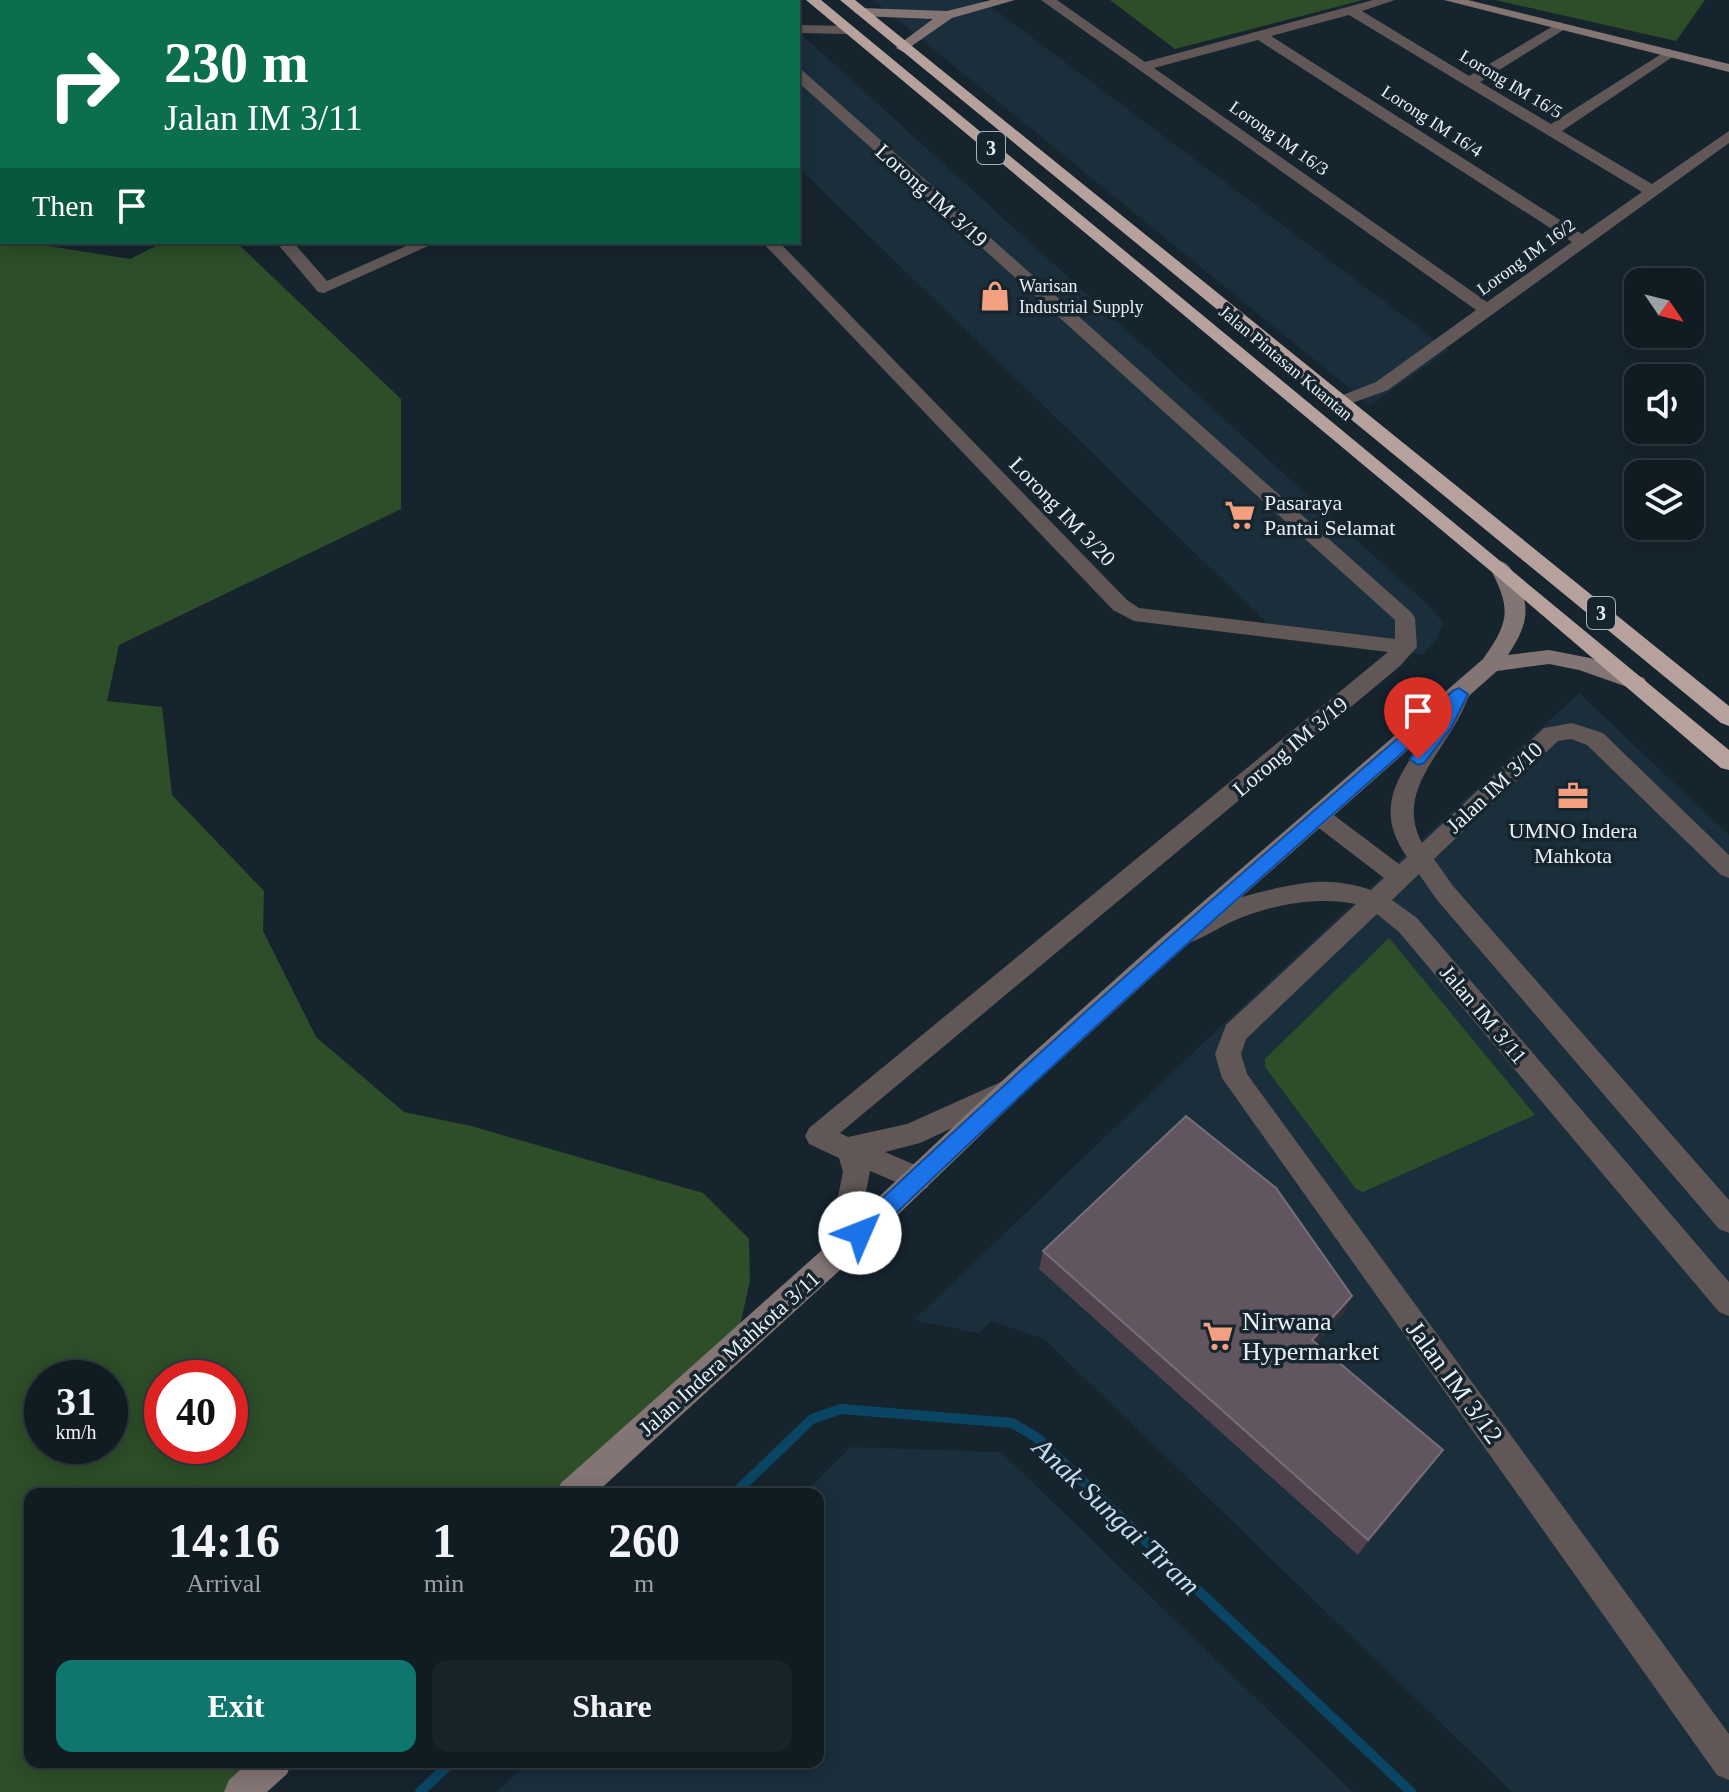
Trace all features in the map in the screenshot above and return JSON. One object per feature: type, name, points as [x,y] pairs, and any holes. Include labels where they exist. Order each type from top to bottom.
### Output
[{"type":"highway","name":"Jalan Pintasan Kuantan","points":[[847,0],[1729,718]]},
{"type":"highway","name":"Jalan Pintasan Kuantan","points":[[815,2],[1500,568],[1729,762]]},
{"type":"street","points":[[861,12],[947,15],[1008,0]]},
{"type":"street","name":"Lorong IM 16/3","points":[[1048,0],[1487,310]]},
{"type":"street","points":[[1143,67],[1388,0]]},
{"type":"street","points":[[1451,0],[1729,68]]},
{"type":"street","points":[[800,19],[815,2]]},
{"type":"street","name":"Lorong IM 16/5","points":[[1350,10],[1652,191]]},
{"type":"street","points":[[903,48],[947,15]]},
{"type":"street","points":[[1469,82],[1560,26]]},
{"type":"street","points":[[800,29],[849,30]]},
{"type":"street","name":"Lorong IM 16/4","points":[[1260,35],[1582,241]]},
{"type":"street","points":[[1551,131],[1669,53]]},
{"type":"street","name":"Lorong IM 3/19","points":[[800,76],[1405,618],[1406,647],[818,1136],[850,1148]]},
{"type":"street","name":"Lorong IM 16/2","points":[[1341,402],[1382,386],[1729,136]]},
{"type":"street","points":[[286,244],[324,288],[424,244]]},
{"type":"street","name":"Lorong IM 3/20","points":[[772,244],[1120,605],[1134,614],[1406,647]]},
{"type":"street","name":"Jalan Indera Mahkota 3/11","points":[[579,1488],[841,1251],[1012,1088],[1168,947],[1491,664],[1517,625],[1514,594],[1500,568]]},
{"type":"street","points":[[1491,664],[1549,657],[1582,663],[1636,683]]},
{"type":"street","points":[[1459,694],[1445,724],[1418,759],[1405,790],[1402,823],[1418,859],[1729,1220]]},
{"type":"street","name":"Jalan IM 3/10","points":[[1374,901],[1552,734],[1572,731],[1595,739],[1729,869]]},
{"type":"street","points":[[1319,816],[1400,877]]},
{"type":"street","name":"Jalan IM 3/11","points":[[1168,947],[1206,922],[1283,897],[1334,891],[1374,901],[1408,925],[1729,1303]]},
{"type":"street","name":"Jalan IM 3/12","points":[[1374,901],[1235,1033],[1228,1054],[1235,1078],[1729,1763]]},
{"type":"street","points":[[850,1148],[911,1135],[1012,1088]]},
{"type":"street","points":[[850,1148],[917,1179]]},
{"type":"street","points":[[841,1251],[857,1172],[850,1148]]},
{"type":"street","points":[[241,1792],[268,1768]]},
{"type":"shaded area","points":[[873,0],[982,0],[1449,350],[1370,405]]},
{"type":"shaded area","points":[[800,33],[1427,604],[1443,622],[1436,640],[1423,655],[1270,626],[800,169]]},
{"type":"shaded area","points":[[1579,693],[1729,835],[1729,1792],[1512,1792],[1044,1339],[991,1321],[979,1333],[914,1320],[1201,1045]]},
{"type":"shaded area","points":[[851,1447],[1001,1452],[1353,1792],[497,1792],[522,1768],[824,1768],[824,1488],[809,1488]]},
{"type":"green space","points":[[1110,0],[1363,0],[1175,49]]},
{"type":"green space","points":[[1495,0],[1705,0],[1676,41]]},
{"type":"green space","points":[[0,244],[36,244],[130,259],[160,244],[238,244],[401,399],[401,509],[119,645],[107,701],[162,707],[172,795],[264,891],[263,931],[316,1037],[404,1112],[471,1126],[703,1193],[749,1239],[750,1281],[735,1348],[579,1488],[24,1488],[24,1768],[265,1768],[238,1792],[0,1792]]},
{"type":"green space","points":[[1389,938],[1535,1115],[1363,1192],[1356,1189],[1265,1067],[1265,1059]]},
{"type":"building","name":"Nirwana Hypermarket","points":[[1186,1116],[1276,1188],[1352,1296],[1312,1340],[1443,1450],[1368,1540],[1043,1251]]},
{"type":"waterway","name":"Anak Sungai Tiram","points":[[740,1488],[812,1419],[841,1409],[1012,1423],[1036,1437],[1411,1792]]},
{"type":"waterway","name":"Anak Sungai Tiram","points":[[420,1792],[446,1768]]},
{"type":"place","name":"Warisan Industrial Supply","points":[[995,296]]},
{"type":"place","name":"Pasaraya Pantai Selamat","points":[[1240,515]]},
{"type":"place","name":"UMNO Indera Mahkota","points":[[1573,796]]},
{"type":"place","name":"Nirwana Hypermarket","points":[[1218,1336]]},
{"type":"route","points":[[860,1233],[1012,1088],[1168,947],[1459,694],[1445,724],[1418,759]]}]
